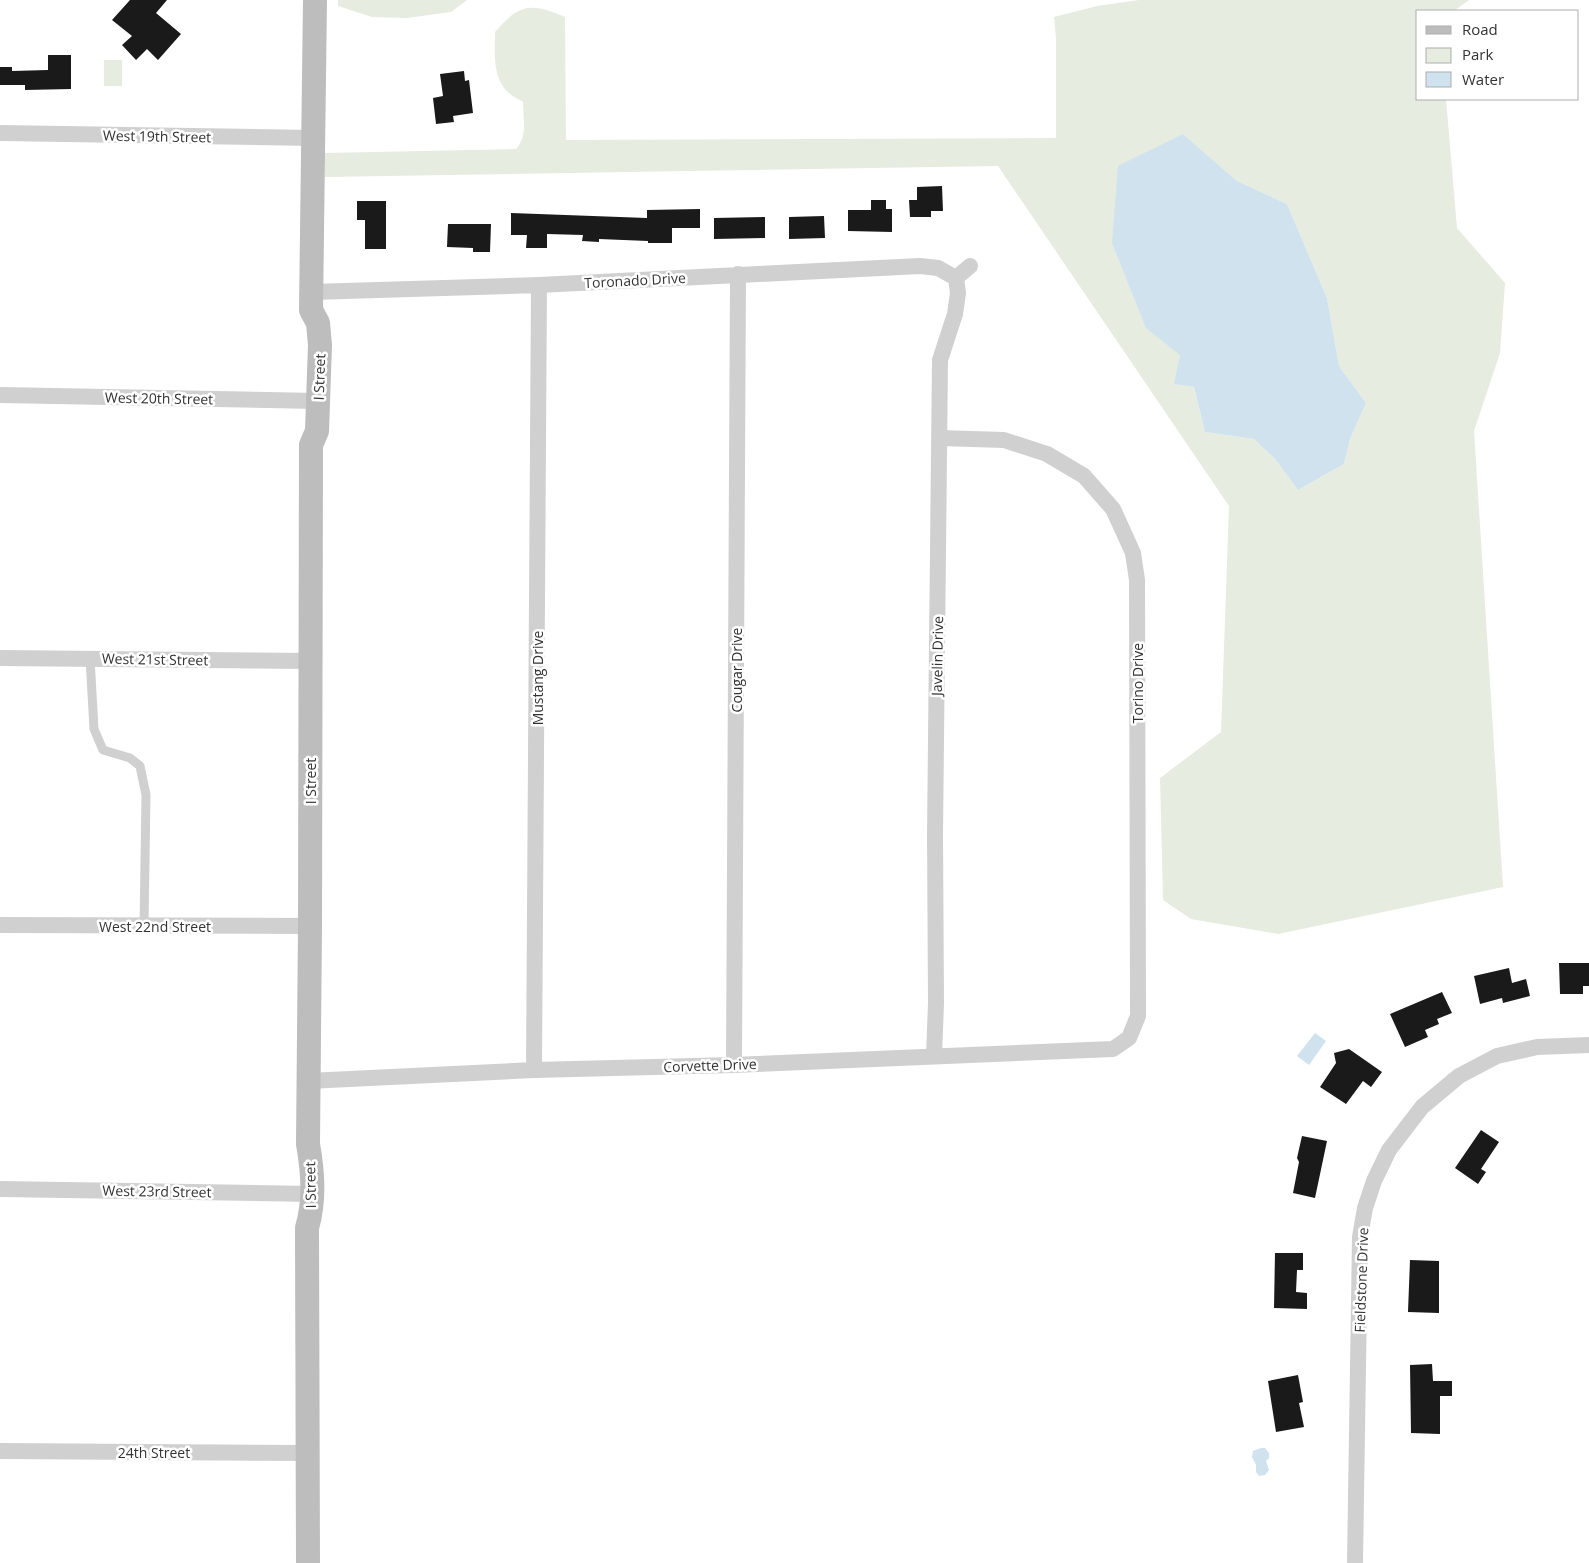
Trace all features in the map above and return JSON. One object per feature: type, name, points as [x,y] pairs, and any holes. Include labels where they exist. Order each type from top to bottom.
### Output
[{"type":"street","name":"I Street","points":[[308,1563],[307,1228],[312,1212],[313,1194],[312,1167],[308,1144],[311,445],[317,431],[320,345],[318,323],[311,310],[315,0]]},
{"type":"street","name":"West 19th Street","points":[[0,133],[314,138]]},
{"type":"street","name":"Toronado Drive","points":[[312,292],[539,285],[920,266],[938,268],[956,278]]},
{"type":"street","points":[[956,278],[970,266]]},
{"type":"street","name":"Cougar Drive","points":[[734,1065],[738,274]]},
{"type":"street","name":"Javelin Drive","points":[[934,1056],[936,1004],[940,360],[955,314],[958,293],[956,278]]},
{"type":"street","name":"Mustang Drive","points":[[534,1070],[539,285]]},
{"type":"street","name":"West 20th Street","points":[[0,395],[318,401]]},
{"type":"street","name":"Torino Drive","points":[[940,438],[1004,440],[1047,454],[1084,476],[1113,509],[1132,553],[1137,580],[1138,1016],[1128,1038],[1113,1049]]},
{"type":"street","name":"West 21st Street","points":[[0,658],[310,661]]},
{"type":"street","name":"West 22nd Street","points":[[0,925],[310,926]]},
{"type":"street","name":"Fieldstone Drive","points":[[1355,1563],[1360,1237],[1365,1208],[1374,1181],[1389,1150],[1422,1107],[1459,1076],[1497,1056],[1537,1047],[1589,1045]]},
{"type":"street","name":"Corvette Drive","points":[[308,1080],[1113,1049]]},
{"type":"street","name":"West 23rd Street","points":[[0,1189],[313,1194]]},
{"type":"street","name":"24th Street","points":[[0,1451],[308,1453]]},
{"type":"lane","points":[[90,658],[94,729],[102,750],[130,758],[140,766],[142,773],[146,795],[144,926]]},
{"type":"green space","points":[[338,0],[467,0],[451,12],[407,18],[372,17],[338,6]]},
{"type":"green space","points":[[1139,0],[1469,0],[1455,10],[1416,10],[1416,100],[1446,100],[1457,228],[1505,283],[1500,353],[1474,431],[1503,887],[1278,934],[1191,919],[1163,900],[1160,778],[1221,732],[1229,506],[998,166],[325,177],[324,153],[516,149],[520,144],[523,133],[523,102],[509,93],[497,73],[495,32],[512,15],[527,8],[543,9],[565,17],[566,140],[1056,138],[1056,38],[1054,17],[1097,6]],"holes":[[[1183,134],[1237,181],[1287,204],[1327,298],[1339,366],[1366,403],[1350,439],[1344,464],[1298,490],[1275,459],[1254,439],[1205,432],[1194,387],[1175,384],[1180,355]]]},
{"type":"green space","points":[[104,60],[122,60],[122,86],[104,86]]},
{"type":"water","points":[[1183,134],[1237,181],[1287,204],[1327,298],[1339,366],[1366,403],[1350,439],[1344,464],[1298,490],[1275,459],[1254,439],[1205,432],[1194,387],[1174,384],[1180,355],[1146,328],[1112,243],[1118,166]]},
{"type":"water","points":[[1315,1033],[1326,1041],[1309,1065],[1297,1056]]},
{"type":"water","points":[[1265,1448],[1269,1453],[1269,1458],[1266,1461],[1269,1470],[1265,1475],[1259,1476],[1252,1457],[1253,1451]]},
{"type":"building","points":[[130,0],[167,0],[156,13],[181,34],[158,60],[147,49],[136,60],[122,45],[132,36],[112,20]]},
{"type":"building","points":[[48,55],[71,55],[71,89],[25,90],[25,85],[0,85],[0,67],[12,67],[12,71],[48,70]]},
{"type":"building","points":[[464,71],[465,81],[469,80],[473,113],[453,116],[454,122],[436,124],[433,98],[443,96],[440,74]]},
{"type":"building","points":[[942,186],[943,211],[931,211],[931,217],[910,217],[909,200],[917,200],[917,187]]},
{"type":"building","points":[[871,200],[886,200],[886,209],[892,209],[892,232],[848,231],[848,210],[871,210]]},
{"type":"building","points":[[357,201],[386,201],[386,249],[365,249],[365,220],[357,220]]},
{"type":"building","points":[[700,209],[700,228],[672,228],[672,243],[599,239],[599,242],[582,241],[583,235],[547,234],[547,248],[526,248],[527,235],[511,235],[511,213],[647,218],[647,210]]},
{"type":"building","points":[[824,216],[825,238],[789,239],[789,217]]},
{"type":"building","points":[[765,217],[765,238],[714,239],[714,218]]},
{"type":"building","points":[[448,224],[491,224],[490,252],[473,252],[473,248],[447,247]]},
{"type":"building","points":[[1559,963],[1589,963],[1589,986],[1583,986],[1583,994],[1560,994]]},
{"type":"building","points":[[1509,968],[1512,983],[1526,979],[1530,996],[1503,1003],[1502,998],[1480,1004],[1474,976]]},
{"type":"building","points":[[1442,992],[1452,1013],[1437,1019],[1439,1024],[1425,1030],[1428,1037],[1405,1047],[1390,1014]]},
{"type":"building","points":[[1349,1049],[1382,1072],[1371,1087],[1363,1081],[1346,1104],[1320,1087],[1336,1063],[1334,1053]]},
{"type":"building","points":[[1481,1130],[1499,1142],[1481,1169],[1486,1172],[1478,1184],[1455,1168]]},
{"type":"building","points":[[1302,1136],[1327,1141],[1315,1198],[1293,1193],[1299,1162],[1297,1158]]},
{"type":"building","points":[[1275,1253],[1303,1253],[1303,1270],[1297,1270],[1296,1292],[1307,1293],[1307,1309],[1274,1308]]},
{"type":"building","points":[[1410,1260],[1439,1261],[1439,1313],[1408,1312]]},
{"type":"building","points":[[1432,1364],[1433,1381],[1452,1381],[1452,1396],[1440,1396],[1440,1434],[1411,1433],[1410,1365]]},
{"type":"building","points":[[1298,1375],[1303,1402],[1299,1403],[1304,1427],[1276,1432],[1268,1381]]}]
